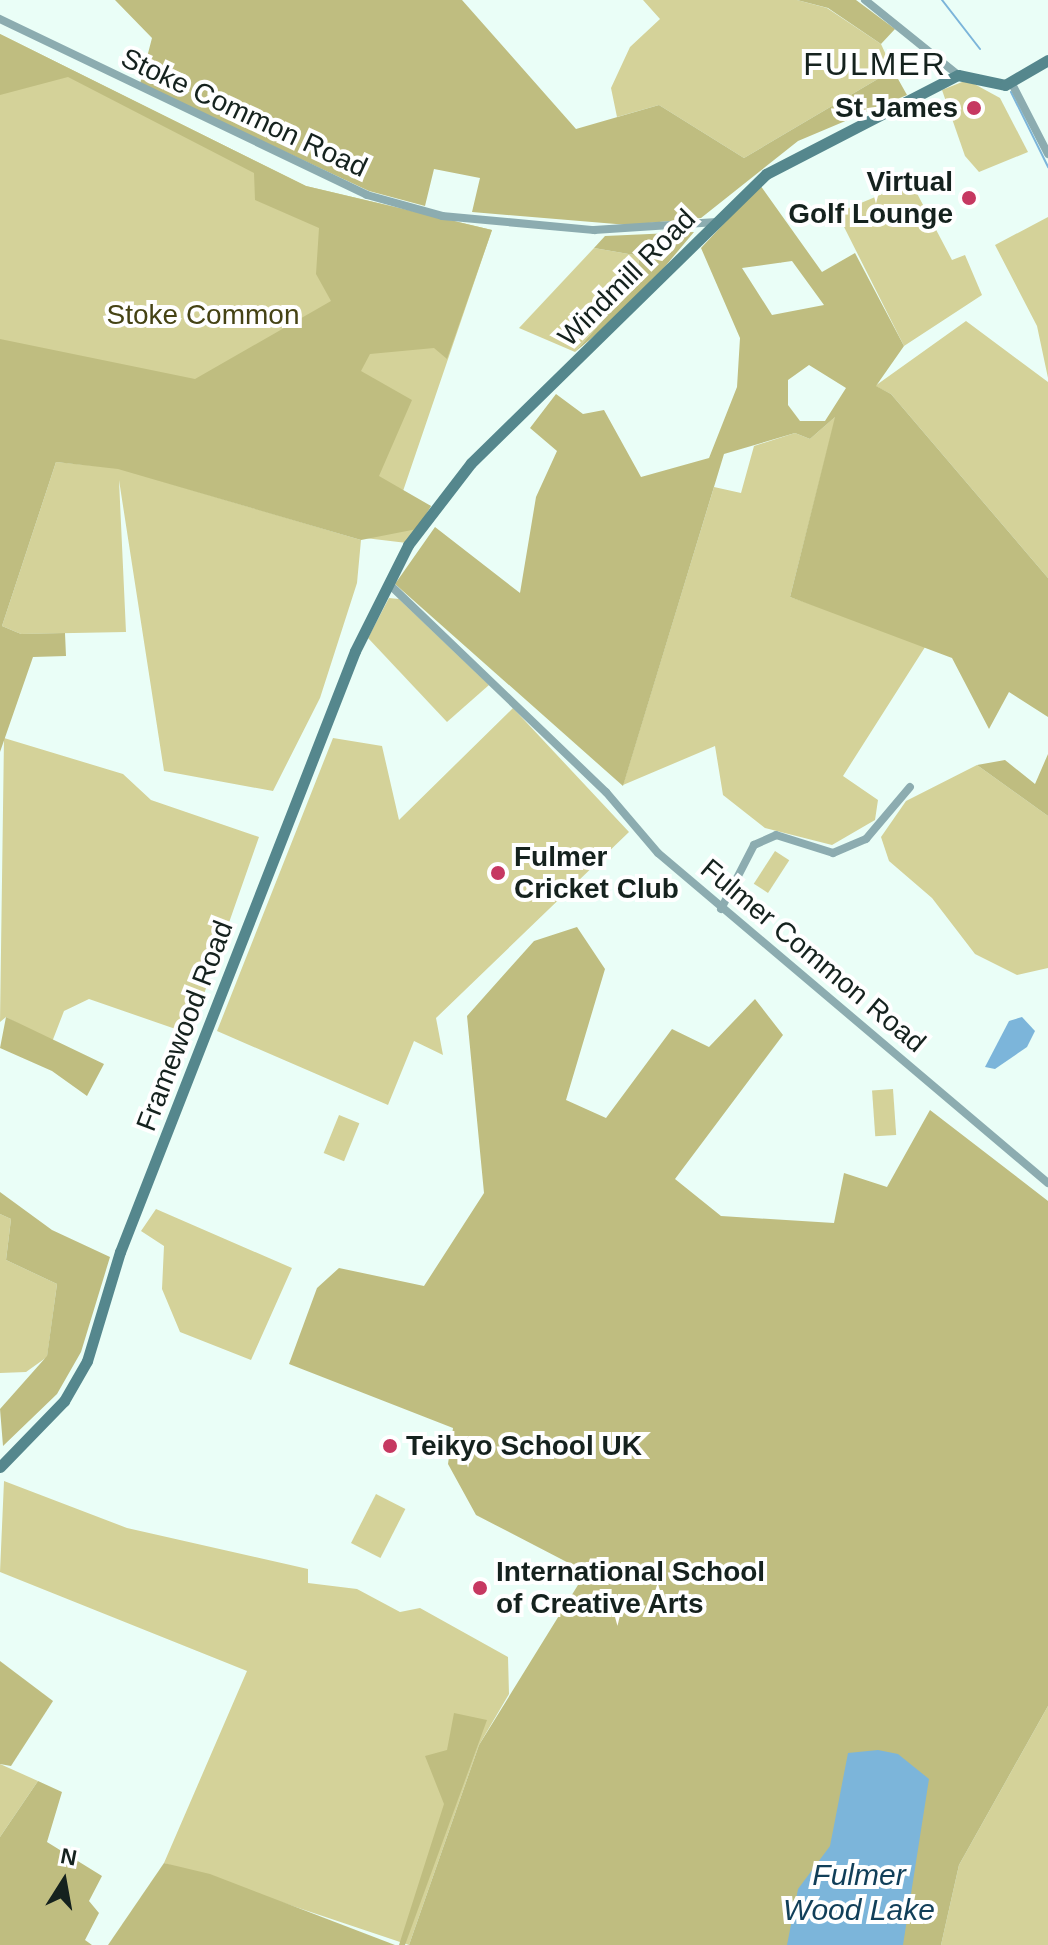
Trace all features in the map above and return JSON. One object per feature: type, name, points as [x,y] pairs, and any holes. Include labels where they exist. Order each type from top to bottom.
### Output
[{"type":"street","points":[[865,0],[958,75],[1011,82],[1048,60]]},
{"type":"street","name":"Stoke Common Road","points":[[0,19],[367,195],[442,216],[594,230],[718,222]]},
{"type":"street","name":"Windmill Road","points":[[389,584],[408,545],[471,463],[766,174],[805,148],[958,75]]},
{"type":"street","points":[[1011,82],[1048,154]]},
{"type":"street","name":"Fulmer Common Road","points":[[389,584],[721,909],[1048,1183]]},
{"type":"street","name":"Framewood Road","points":[[0,1467],[64,1401],[87,1361],[120,1252],[355,651],[389,584]]},
{"type":"street","points":[[721,909],[754,845],[776,835],[833,853],[866,839],[910,787]]},
{"type":"green space","points":[[643,0],[797,0],[827,8],[881,44],[893,70],[744,158],[659,105],[617,117],[611,88],[630,47],[660,19]]},
{"type":"green space","name":"Stoke Common","points":[[0,34],[306,186],[492,230],[402,494],[431,506],[407,543],[365,538],[0,359]]},
{"type":"green space","points":[[967,80],[1000,98],[1028,152],[979,172],[965,156],[942,90]]},
{"type":"green space","points":[[911,182],[952,260],[965,255],[982,295],[904,346],[837,213]]},
{"type":"green space","points":[[1048,217],[1048,378],[1037,326],[995,245]]},
{"type":"green space","points":[[594,248],[640,256],[634,285],[575,352],[519,328]]},
{"type":"green space","points":[[966,321],[1048,382],[1048,578],[891,394],[875,386]]},
{"type":"green space","points":[[836,416],[790,597],[927,644],[843,776],[878,800],[875,820],[832,845],[765,828],[723,795],[715,746],[623,785],[714,487],[741,493],[754,446],[795,433],[810,439]]},
{"type":"green space","points":[[56,462],[118,468],[361,540],[357,583],[320,698],[273,791],[164,771],[119,480],[126,632],[21,634],[2,626]]},
{"type":"green space","points":[[389,598],[399,599],[489,685],[447,722],[368,638]]},
{"type":"green space","points":[[513,708],[629,832],[436,1018],[443,1055],[414,1041],[388,1105],[217,1031],[333,738],[382,746],[399,820]]},
{"type":"green space","points":[[4,738],[123,774],[151,800],[259,837],[190,1034],[89,999],[64,1011],[52,1042],[6,1017],[0,1022]]},
{"type":"green space","points":[[977,765],[1048,816],[1048,968],[1017,975],[975,954],[932,898],[889,861],[881,837],[906,801]]},
{"type":"green space","points":[[775,851],[789,860],[768,893],[754,884]]},
{"type":"green space","points":[[893,1089],[896,1135],[875,1136],[872,1090]]},
{"type":"green space","points":[[339,1115],[359,1123],[344,1161],[324,1153]]},
{"type":"green space","points":[[156,1209],[292,1268],[251,1360],[180,1332],[162,1289],[164,1246],[141,1231]]},
{"type":"green space","points":[[0,1214],[11,1219],[6,1260],[57,1284],[47,1357],[26,1372],[0,1373]]},
{"type":"green space","points":[[4,1481],[127,1528],[308,1569],[308,1583],[357,1589],[400,1612],[420,1608],[508,1657],[509,1694],[479,1745],[409,1945],[164,1863],[247,1671],[0,1572]]},
{"type":"green space","points":[[376,1494],[405,1509],[380,1558],[351,1543]]},
{"type":"green space","points":[[1048,1706],[1048,1945],[941,1945],[959,1865]]},
{"type":"green space","points":[[0,1764],[38,1781],[0,1837]]},
{"type":"shaded area","points":[[115,0],[462,0],[576,129],[659,105],[744,158],[893,70],[907,95],[798,141],[701,218],[628,225],[472,212],[480,178],[434,169],[425,206],[369,191],[140,84],[152,38]]},
{"type":"shaded area","points":[[797,0],[856,0],[895,29],[881,44],[828,8]]},
{"type":"shaded area","points":[[0,34],[306,186],[492,230],[447,359],[434,348],[370,354],[361,371],[412,400],[379,476],[431,506],[417,529],[361,540],[118,469],[56,462],[2,626],[21,634],[65,633],[66,656],[33,657],[0,752],[0,339],[195,379],[331,301],[316,274],[319,228],[255,200],[254,173],[68,77],[0,95]]},
{"type":"shaded area","points":[[760,185],[822,272],[855,253],[904,346],[876,386],[891,394],[1048,578],[1048,717],[1009,692],[989,729],[952,658],[790,597],[835,417],[810,439],[795,433],[724,454],[623,786],[395,584],[435,527],[520,593],[536,497],[557,451],[530,428],[556,394],[583,414],[604,410],[641,477],[709,458],[737,387],[740,338],[701,248]],"holes":[[[792,261],[824,305],[772,315],[742,268]],[[809,365],[846,388],[825,421],[800,421],[788,405],[788,380]]]},
{"type":"shaded area","points":[[694,232],[636,301],[575,352],[634,285],[640,256],[594,248],[605,236]]},
{"type":"shaded area","points":[[1048,754],[1048,816],[977,765],[1005,760],[1035,784]]},
{"type":"shaded area","points":[[577,927],[605,969],[566,1100],[606,1118],[672,1029],[709,1047],[755,999],[783,1035],[675,1179],[721,1216],[834,1223],[844,1173],[887,1187],[930,1110],[1048,1201],[1048,1706],[959,1865],[941,1945],[409,1945],[479,1745],[586,1572],[476,1515],[448,1464],[453,1428],[289,1364],[317,1288],[339,1268],[424,1286],[484,1193],[467,1016],[534,941]]},
{"type":"shaded area","points":[[6,1017],[104,1064],[87,1096],[52,1071],[0,1048]]},
{"type":"shaded area","points":[[0,1192],[52,1230],[110,1257],[81,1352],[57,1394],[3,1446],[0,1409],[47,1356],[57,1284],[6,1260],[11,1219],[0,1214]]},
{"type":"shaded area","points":[[0,1661],[53,1701],[11,1766],[0,1764]]},
{"type":"shaded area","points":[[454,1713],[487,1720],[405,1945],[399,1945],[444,1804],[425,1756],[447,1750]]},
{"type":"shaded area","points":[[38,1781],[62,1792],[47,1842],[102,1876],[89,1901],[99,1913],[85,1940],[92,1945],[0,1945],[0,1837]]},
{"type":"shaded area","points":[[164,1863],[210,1874],[395,1945],[108,1945]]},
{"type":"water","points":[[1022,1017],[1035,1031],[1027,1047],[995,1069],[985,1067],[1009,1021]]},
{"type":"water","name":"Fulmer Wood Lake","points":[[878,1750],[898,1754],[929,1779],[903,1945],[787,1945],[798,1889],[830,1846],[848,1753]]},
{"type":"waterway","points":[[942,0],[980,49]]},
{"type":"waterway","points":[[1011,92],[1048,167]]},
{"type":"place","name":"St James","points":[[974,108]]},
{"type":"place","name":"Virtual Golf Lounge","points":[[969,198]]},
{"type":"place","name":"Fulmer Cricket Club","points":[[498,873]]},
{"type":"place","name":"Teikyo School UK","points":[[390,1446]]},
{"type":"place","name":"International School of Creative Arts","points":[[480,1588]]},
{"type":"district","name":"FULMER","points":[[875,64]]}]
